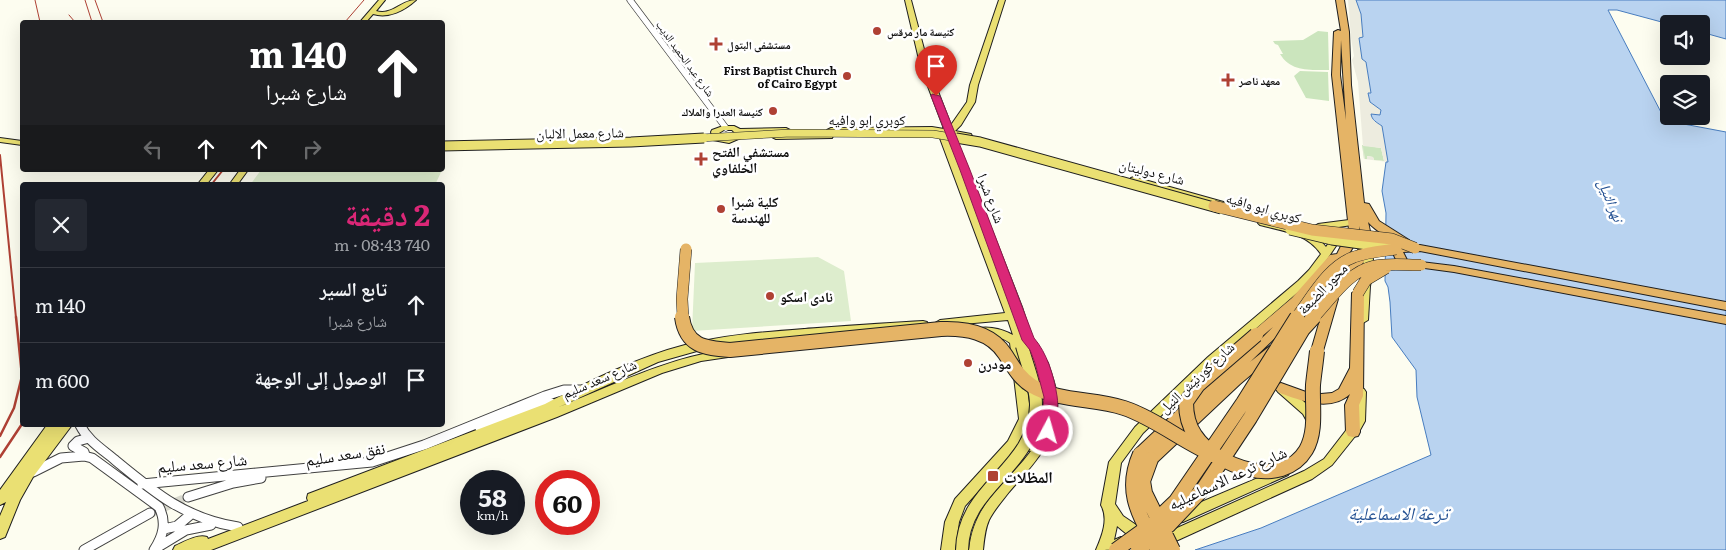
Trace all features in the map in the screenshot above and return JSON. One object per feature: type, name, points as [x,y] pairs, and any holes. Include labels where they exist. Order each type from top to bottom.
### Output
[{"type":"highway","points":[[1218,457],[1202,444],[1193,432],[1186,413],[1186,402],[1198,385],[1307,290],[1340,248],[1352,224],[1346,175],[1342,80],[1335,0]]},
{"type":"highway","points":[[1156,547],[1137,509],[1130,486],[1134,466],[1285,340],[1334,291],[1355,266],[1366,246],[1366,234],[1357,197],[1342,80],[1346,64],[1345,32],[1340,0]]},
{"type":"highway","points":[[1346,64],[1353,82],[1363,196],[1368,216],[1382,228],[1420,248]]},
{"type":"highway","points":[[1116,176],[1214,206],[1312,230],[1387,239],[1420,248],[1726,306]]},
{"type":"highway","name":"شارع كورنيش النيل","points":[[1145,457],[1201,397],[1261,346],[1321,288],[1347,248],[1352,224]]},
{"type":"highway","points":[[684,245],[683,329],[687,336],[699,345],[731,350],[862,335],[967,330],[988,336],[997,342],[1025,381],[1036,388],[1051,394],[1082,398],[1125,408],[1156,422],[1197,449],[1241,467],[1269,471],[1290,466],[1305,451],[1313,421],[1313,392],[1318,352],[1332,299]]},
{"type":"highway","points":[[1353,432],[1352,405],[1356,396],[1358,292],[1366,280],[1373,275],[1389,267],[1403,264],[1396,248]]},
{"type":"highway","name":"محور الضبعة","points":[[1116,550],[1152,524],[1176,501],[1232,419],[1293,322],[1328,276],[1339,266],[1354,257],[1396,248],[1420,248]]},
{"type":"highway","name":"محور الضبعة","points":[[1139,550],[1170,525],[1203,489],[1250,418],[1303,329],[1332,299],[1346,281],[1356,273],[1375,266],[1403,264],[1440,267],[1726,320]]},
{"type":"highway","points":[[1281,388],[1309,398],[1334,398],[1344,392],[1357,363]]},
{"type":"highway","points":[[1145,457],[1143,482],[1145,493],[1173,550]]},
{"type":"main road","points":[[359,20],[375,0]]},
{"type":"main road","points":[[365,20],[382,0]]},
{"type":"main road","points":[[386,18],[413,0]]},
{"type":"main road","points":[[386,18],[417,0]]},
{"type":"main road","name":"شارع شبرا","points":[[902,0],[918,62],[1043,392],[1044,408],[1033,444],[1028,447],[1013,444]]},
{"type":"main road","name":"شارع شبرا","points":[[908,0],[925,68],[945,133],[954,142],[968,190]]},
{"type":"main road","points":[[716,138],[716,131],[726,128],[734,128],[738,134],[945,133],[958,123],[971,102],[974,86],[1002,0]]},
{"type":"main road","points":[[372,11],[386,18]]},
{"type":"main road","points":[[958,123],[962,129],[980,139]]},
{"type":"main road","name":"كوبري ابو وافيه","points":[[445,146],[631,142],[791,133],[933,134],[960,137],[1008,149],[1317,237],[1396,248]]},
{"type":"main road","name":"شارع دوليتان","points":[[945,133],[980,139],[1304,225],[1327,227],[1352,224]]},
{"type":"main road","name":"شارع معمل الالبان","points":[[445,146],[612,145],[716,138],[727,141],[738,134]]},
{"type":"main road","name":"شارع دوليتان","points":[[954,142],[965,140],[1312,237],[1321,244],[1325,253]]},
{"type":"main road","points":[[0,141],[20,144]]},
{"type":"main road","points":[[204,182],[212,172]]},
{"type":"main road","name":"شارع شبرا","points":[[973,203],[1011,316],[1025,343]]},
{"type":"main road","name":"شارع كورنيش النيل","points":[[1104,550],[1110,532],[1111,512],[1108,505],[1115,462],[1139,430],[1212,360],[1302,283],[1313,272],[1333,241],[1352,224]]},
{"type":"main road","points":[[1139,550],[1156,547],[1308,475],[1328,462],[1353,432],[1359,421],[1365,286],[1369,267],[1366,246]]},
{"type":"main road","name":"شارع سعد سليم","points":[[180,550],[563,405],[582,390],[603,388],[654,360],[685,349],[711,343],[776,336],[977,321],[1011,316]]},
{"type":"main road","name":"شارع سعد سليم","points":[[196,550],[603,388],[700,357],[780,348],[990,331],[1009,336]]},
{"type":"main road","points":[[776,336],[781,341],[780,348]]},
{"type":"main road","points":[[976,550],[980,526],[986,513],[1030,463],[1042,445],[1050,421],[1051,397],[1038,353],[1025,343],[1009,336]]},
{"type":"main road","points":[[948,550],[952,522],[960,503],[1013,444],[1025,419],[1015,342],[1009,336]]},
{"type":"main road","points":[[1018,360],[1021,357],[1020,347],[1025,343]]},
{"type":"main road","points":[[962,550],[965,526],[971,511],[985,491],[1018,457],[1032,430],[1036,398],[1025,343]]},
{"type":"main road","name":"شارع ترعه الاسماعيليه","points":[[1104,550],[1284,472],[1306,456],[1313,446],[1315,435],[1312,418],[1300,404],[1281,388],[1248,371]]},
{"type":"main road","points":[[0,500],[53,427]]},
{"type":"main road","points":[[0,533],[14,498],[29,474],[64,427]]},
{"type":"main road","points":[[1111,512],[1126,527],[1140,534],[1156,547]]},
{"type":"street","name":"شارع عبد الحميد الديب","points":[[630,0],[726,128]]},
{"type":"street","name":"شارع سعد سليم","points":[[142,484],[372,462],[394,456],[537,400],[567,390],[582,390]]},
{"type":"street","name":"نفق سعد سليم","points":[[188,497],[233,483],[345,471],[384,464],[529,409],[563,405]]},
{"type":"street","points":[[81,427],[89,438],[160,498],[190,515],[216,524],[238,527]]},
{"type":"street","points":[[89,438],[78,441],[73,446],[106,467],[158,508],[164,517],[164,529],[154,550]]},
{"type":"street","points":[[29,474],[54,460],[68,456],[85,455]]},
{"type":"street","points":[[84,550],[150,514]]},
{"type":"street","points":[[164,529],[181,523],[190,515]]},
{"type":"street","points":[[154,550],[172,536],[186,530],[216,524]]},
{"type":"street","points":[[214,550],[223,539]]},
{"type":"green space","points":[[1318,31],[1328,32],[1329,70],[1295,67],[1284,60],[1278,45],[1273,41],[1303,40]]},
{"type":"green space","points":[[1300,71],[1328,72],[1329,101],[1306,98],[1294,76]]},
{"type":"green space","points":[[1362,145],[1381,148],[1384,161],[1374,160],[1373,157],[1367,156],[1367,159],[1364,159]]},
{"type":"green space","points":[[260,172],[441,172],[436,182],[252,182]]},
{"type":"green space","name":"نادى اسكو","points":[[818,257],[844,271],[851,321],[692,331],[695,263]]},
{"type":"shaded area","points":[[1348,0],[1356,0],[1361,14],[1363,38],[1359,39],[1362,59],[1366,62],[1371,94],[1368,94],[1370,102],[1381,110],[1380,115],[1373,117],[1374,121],[1382,126],[1388,162],[1364,159],[1358,82],[1352,60],[1354,56]],"holes":[[[1363,146],[1381,148],[1384,161],[1374,160],[1373,157],[1367,156],[1367,159],[1365,159]]]},
{"type":"water","points":[[1356,0],[1726,0],[1726,39],[1710,35],[1710,15],[1660,15],[1660,22],[1617,10],[1608,10],[1660,110],[1660,125],[1689,125],[1726,132],[1726,550],[1195,550],[1261,528],[1431,455],[1417,397],[1416,370],[1392,337],[1390,302],[1388,287],[1385,281],[1386,213],[1382,191],[1386,162],[1388,162],[1382,126],[1373,119],[1371,114],[1380,115],[1381,110],[1370,102],[1368,93],[1371,93],[1366,62],[1362,59],[1359,38],[1363,37],[1361,14]]},
{"type":"tunnel","points":[[150,513],[188,497]]},
{"type":"railway","points":[[35,0],[40,20]]},
{"type":"railway","points":[[85,0],[91,20]]},
{"type":"railway","points":[[95,0],[102,20]]},
{"type":"railway","points":[[347,20],[364,0]]},
{"type":"railway","points":[[69,15],[73,20]]},
{"type":"railway","points":[[0,155],[16,318]]},
{"type":"railway","points":[[213,182],[221,172]]},
{"type":"railway","points":[[16,317],[20,356]]},
{"type":"railway","points":[[0,436],[14,408],[20,384]]},
{"type":"railway","points":[[0,457],[20,427]]},
{"type":"place","name":"كنيسة مار مرقس","points":[[877,31]]},
{"type":"place","name":"مستشفى البتول","points":[[716,44]]},
{"type":"place","name":"First Baptist Church of Cairo Egypt","points":[[847,76]]},
{"type":"place","name":"معهد ناصر","points":[[1228,80]]},
{"type":"place","name":"كنيسة العدرا والملاك","points":[[773,111]]},
{"type":"place","name":"مستشفي الفتح الخلفاوي","points":[[701,159]]},
{"type":"place","name":"كلية شبرا للهندسة","points":[[721,209]]},
{"type":"place","name":"نادى اسكو","points":[[770,296]]},
{"type":"place","name":"مودرن","points":[[968,363]]},
{"type":"place","name":"المظلات","points":[[993,476]]},
{"type":"route","points":[[936,96],[1006,277],[1028,340],[1036,348],[1042,363],[1051,397],[1048,431]]},
{"type":"water label","name":"نهر النيل","points":[[1612,200]]},
{"type":"water label","name":"ترعة الاسماعلية","points":[[1398,512]]}]
